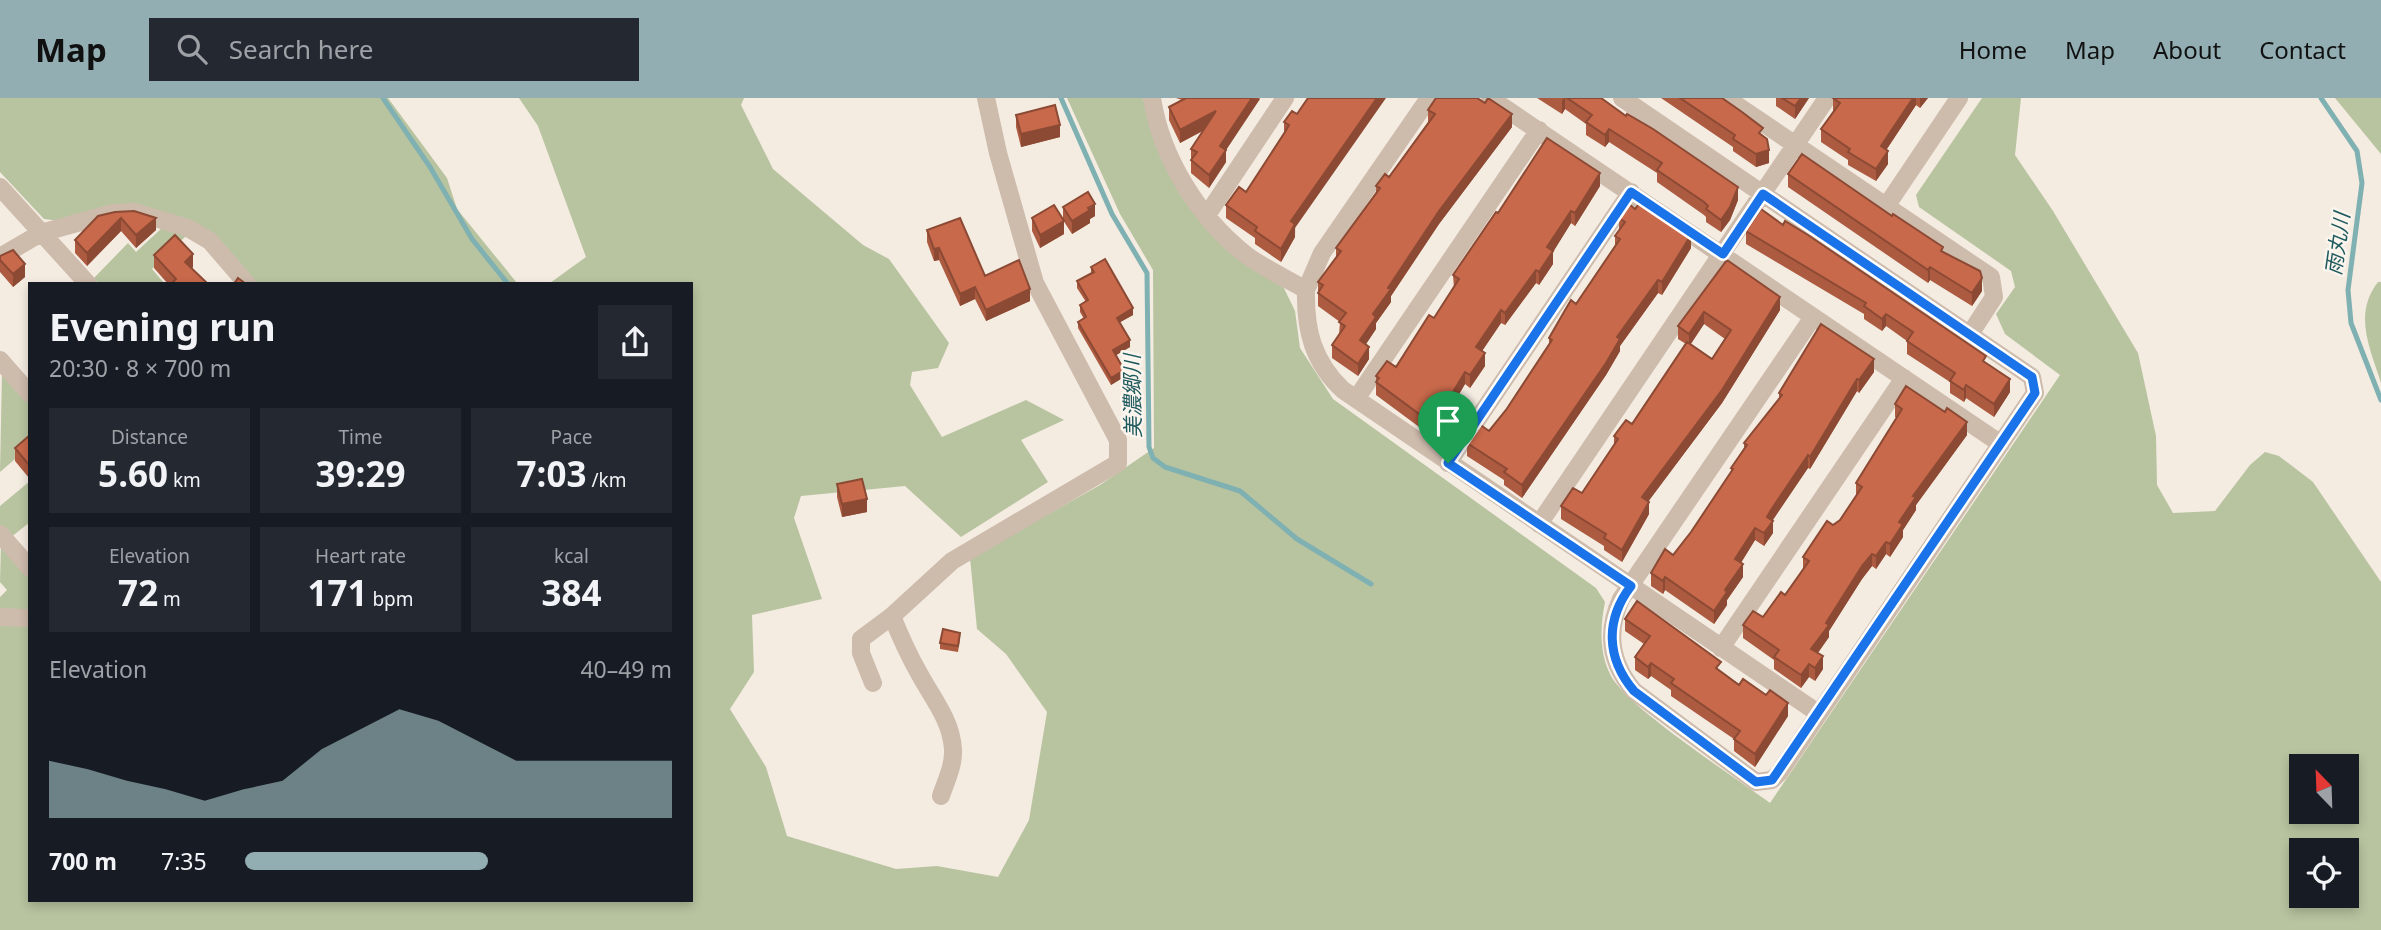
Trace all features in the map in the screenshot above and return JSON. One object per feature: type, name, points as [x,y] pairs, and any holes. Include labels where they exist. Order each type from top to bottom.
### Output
[{"type":"street","points":[[873,683],[861,653],[861,639],[892,616],[952,561],[1118,463],[1118,440],[1035,283],[998,153],[986,98]]},
{"type":"street","points":[[1152,98],[1162,138],[1178,173],[1207,215],[1246,256],[1306,290]]},
{"type":"street","points":[[1207,215],[1285,98]]},
{"type":"street","points":[[1429,98],[1322,253],[1306,290],[1309,340],[1326,374],[1356,399],[1448,463],[1818,713]]},
{"type":"street","points":[[1490,98],[2001,444]]},
{"type":"street","points":[[1622,98],[2032,377],[2035,393],[1779,773],[1772,780],[1756,782],[1634,691],[1623,678],[1614,659],[1611,642],[1613,616],[1813,317]]},
{"type":"street","points":[[1726,98],[1991,277],[1994,296],[1970,334]]},
{"type":"street","points":[[1539,524],[1827,98]]},
{"type":"street","points":[[1886,205],[1959,98]]},
{"type":"street","points":[[1356,399],[1539,130]]},
{"type":"street","points":[[0,187],[86,282]]},
{"type":"street","points":[[1448,463],[1631,192]]},
{"type":"street","points":[[0,257],[41,233],[113,214],[135,212],[188,228],[210,241],[245,282]]},
{"type":"street","points":[[0,360],[28,392]]},
{"type":"street","points":[[1721,648],[1904,378]]},
{"type":"street","points":[[0,534],[28,566]]},
{"type":"street","points":[[892,616],[905,649],[941,708],[949,730],[953,749],[951,769],[941,796]]},
{"type":"street","points":[[0,617],[28,618]]},
{"type":"green space","points":[[0,98],[388,98],[447,178],[457,209],[516,282],[256,282],[211,232],[187,219],[68,222],[44,219],[0,172]]},
{"type":"green space","points":[[519,98],[744,98],[741,105],[773,169],[863,245],[889,259],[949,343],[938,368],[912,372],[910,385],[942,437],[1026,400],[1064,420],[1021,440],[1048,482],[961,537],[905,486],[801,496],[794,518],[822,599],[752,615],[754,672],[730,709],[766,767],[787,836],[896,869],[937,866],[998,877],[1029,820],[1047,712],[1006,654],[977,629],[970,558],[1100,485],[1154,448],[1153,270],[1120,214],[1067,98],[1143,98],[1165,164],[1282,284],[1295,311],[1300,348],[1333,399],[1596,588],[1605,602],[1602,621],[1604,658],[1611,676],[1621,689],[1659,723],[1770,803],[2060,375],[2005,334],[1996,314],[2015,287],[2011,271],[1919,207],[1916,195],[1982,98],[2021,98],[2015,155],[2053,211],[2138,353],[2156,436],[2157,485],[2173,513],[2215,511],[2250,465],[2265,452],[2279,456],[2313,482],[2381,582],[2381,930],[0,930],[0,625],[28,625],[28,902],[693,902],[693,282],[551,282],[586,257],[538,126]]},
{"type":"green space","points":[[2335,98],[2381,98],[2381,154]]},
{"type":"green space","points":[[163,227],[186,236],[152,269],[163,282],[97,282],[94,278],[128,243],[136,252]]},
{"type":"green space","points":[[2378,282],[2381,282],[2381,383],[2369,344],[2365,319],[2370,294]]},
{"type":"green space","points":[[2,373],[28,402],[28,448],[0,472]]},
{"type":"green space","points":[[28,483],[28,524],[10,538],[0,526],[0,506]]},
{"type":"green space","points":[[1,544],[28,575],[28,615],[0,613],[0,597],[7,590],[0,582]]},
{"type":"building","points":[[1186,98],[1252,98],[1220,146],[1226,150],[1209,175],[1191,160],[1197,152],[1191,149],[1216,111],[1180,130],[1169,107]]},
{"type":"building","points":[[1308,98],[1377,98],[1291,221],[1295,224],[1281,249],[1255,231],[1257,227],[1226,205],[1239,187],[1246,192],[1289,125],[1284,122],[1292,111],[1297,114]]},
{"type":"building","points":[[1436,98],[1477,98],[1485,103],[1488,98],[1512,114],[1439,211],[1388,288],[1391,289],[1373,314],[1376,317],[1360,340],[1369,347],[1358,364],[1332,345],[1345,326],[1339,322],[1346,313],[1318,293],[1323,285],[1318,282],[1341,251],[1336,248],[1380,188],[1376,186],[1385,174],[1389,177],[1435,114],[1428,110]]},
{"type":"building","points":[[1567,98],[1601,98],[1626,116],[1627,114],[1653,129],[1738,187],[1721,220],[1706,209],[1708,206],[1704,202],[1657,170],[1662,163],[1609,129],[1605,135],[1586,122],[1592,115]]},
{"type":"building","points":[[1680,98],[1722,98],[1763,128],[1759,133],[1767,139],[1769,150],[1756,154],[1733,139],[1735,135]]},
{"type":"building","points":[[1782,98],[1801,98],[1795,106]]},
{"type":"building","points":[[1833,98],[1913,98],[1881,146],[1888,151],[1876,169],[1848,152],[1850,149],[1821,129],[1840,103]]},
{"type":"building","points":[[1055,105],[1060,125],[1021,134],[1016,115]]},
{"type":"building","points":[[1547,138],[1600,173],[1575,213],[1571,211],[1547,247],[1553,251],[1539,272],[1536,270],[1505,313],[1501,310],[1476,347],[1485,353],[1470,375],[1465,372],[1439,415],[1436,413],[1430,422],[1376,382],[1379,378],[1376,376],[1387,361],[1396,367],[1429,315],[1434,318],[1459,279],[1453,275]]},
{"type":"building","points":[[1802,154],[1892,216],[1893,214],[1943,247],[1941,251],[1980,271],[1982,278],[1972,293],[1930,267],[1928,270],[1788,174]]},
{"type":"building","points":[[1088,192],[1095,204],[1072,221],[1063,207]]},
{"type":"building","points":[[1629,204],[1635,209],[1639,204],[1691,235],[1662,282],[1658,280],[1617,337],[1620,339],[1606,363],[1522,485],[1504,472],[1507,469],[1467,443],[1479,424],[1489,431],[1506,410],[1552,340],[1549,338],[1571,300],[1576,304],[1620,239],[1615,236],[1625,222],[1619,218]]},
{"type":"building","points":[[1054,205],[1064,221],[1040,235],[1032,218]]},
{"type":"building","points":[[1761,209],[1783,225],[1785,221],[1808,235],[1986,356],[1983,361],[2010,379],[1994,404],[1966,385],[1964,390],[1950,381],[1955,373],[1907,341],[1913,332],[1886,314],[1882,319],[1864,306],[1866,303],[1746,231]]},
{"type":"building","points":[[134,211],[156,218],[136,235],[121,218],[87,253],[75,240],[98,216]]},
{"type":"building","points":[[960,218],[985,276],[1019,260],[1030,289],[986,310],[975,287],[960,294],[939,248],[934,249],[927,230]]},
{"type":"building","points":[[175,235],[193,254],[185,262],[206,282],[173,282],[176,279],[154,255]]},
{"type":"building","points":[[13,250],[25,264],[13,274],[0,260],[0,256]]},
{"type":"building","points":[[1105,259],[1133,308],[1117,318],[1130,340],[1113,350],[1124,370],[1111,378],[1078,322],[1086,317],[1080,305],[1088,300],[1077,281],[1094,272],[1091,267]]},
{"type":"building","points":[[1727,260],[1780,297],[1722,390],[1642,497],[1649,502],[1622,550],[1604,538],[1606,534],[1561,506],[1573,488],[1582,493],[1618,439],[1614,436],[1626,420],[1632,424],[1687,342],[1712,359],[1731,330],[1704,312],[1689,334],[1678,326]]},
{"type":"building","points":[[1821,324],[1874,359],[1859,380],[1857,379],[1810,457],[1808,455],[1771,510],[1767,517],[1773,521],[1764,533],[1755,528],[1735,559],[1743,564],[1714,611],[1665,577],[1663,581],[1651,573],[1665,549],[1673,555],[1691,532],[1733,469],[1731,468],[1747,445],[1744,443],[1782,395],[1779,393]]},
{"type":"building","points":[[1906,386],[1945,412],[1947,408],[1967,422],[1913,496],[1916,497],[1899,522],[1903,524],[1890,544],[1886,542],[1876,556],[1872,554],[1862,566],[1826,623],[1829,625],[1811,649],[1823,656],[1815,668],[1809,664],[1801,675],[1774,657],[1779,650],[1743,625],[1753,611],[1763,617],[1781,592],[1785,595],[1809,561],[1803,557],[1827,521],[1833,525],[1840,520],[1862,487],[1856,483],[1902,409],[1895,404]]},
{"type":"building","points":[[28,437],[28,464],[15,448]]},
{"type":"building","points":[[862,479],[867,499],[842,504],[837,484]]},
{"type":"building","points":[[1637,601],[1721,662],[1716,668],[1739,685],[1743,679],[1766,695],[1770,690],[1788,703],[1755,754],[1734,739],[1740,731],[1671,683],[1674,679],[1651,663],[1648,667],[1635,657],[1650,636],[1625,619]]},
{"type":"building","points":[[943,629],[960,633],[958,646],[940,643]]},
{"type":"waterway","points":[[383,98],[430,167],[472,239],[506,282]]},
{"type":"waterway","name":"美濃郷川","points":[[1061,98],[1112,214],[1147,273],[1149,447],[1153,458],[1165,467],[1240,491],[1297,539],[1371,584]]},
{"type":"waterway","name":"雨丸川","points":[[2321,98],[2357,151],[2362,183],[2348,290],[2351,323],[2381,400]]},
{"type":"route","points":[[1631,192],[1723,254],[1763,194],[2032,377],[2035,393],[1779,773],[1772,780],[1756,782],[1634,691],[1623,678],[1614,659],[1611,642],[1613,616],[1631,586],[1448,463],[1631,192]]}]
